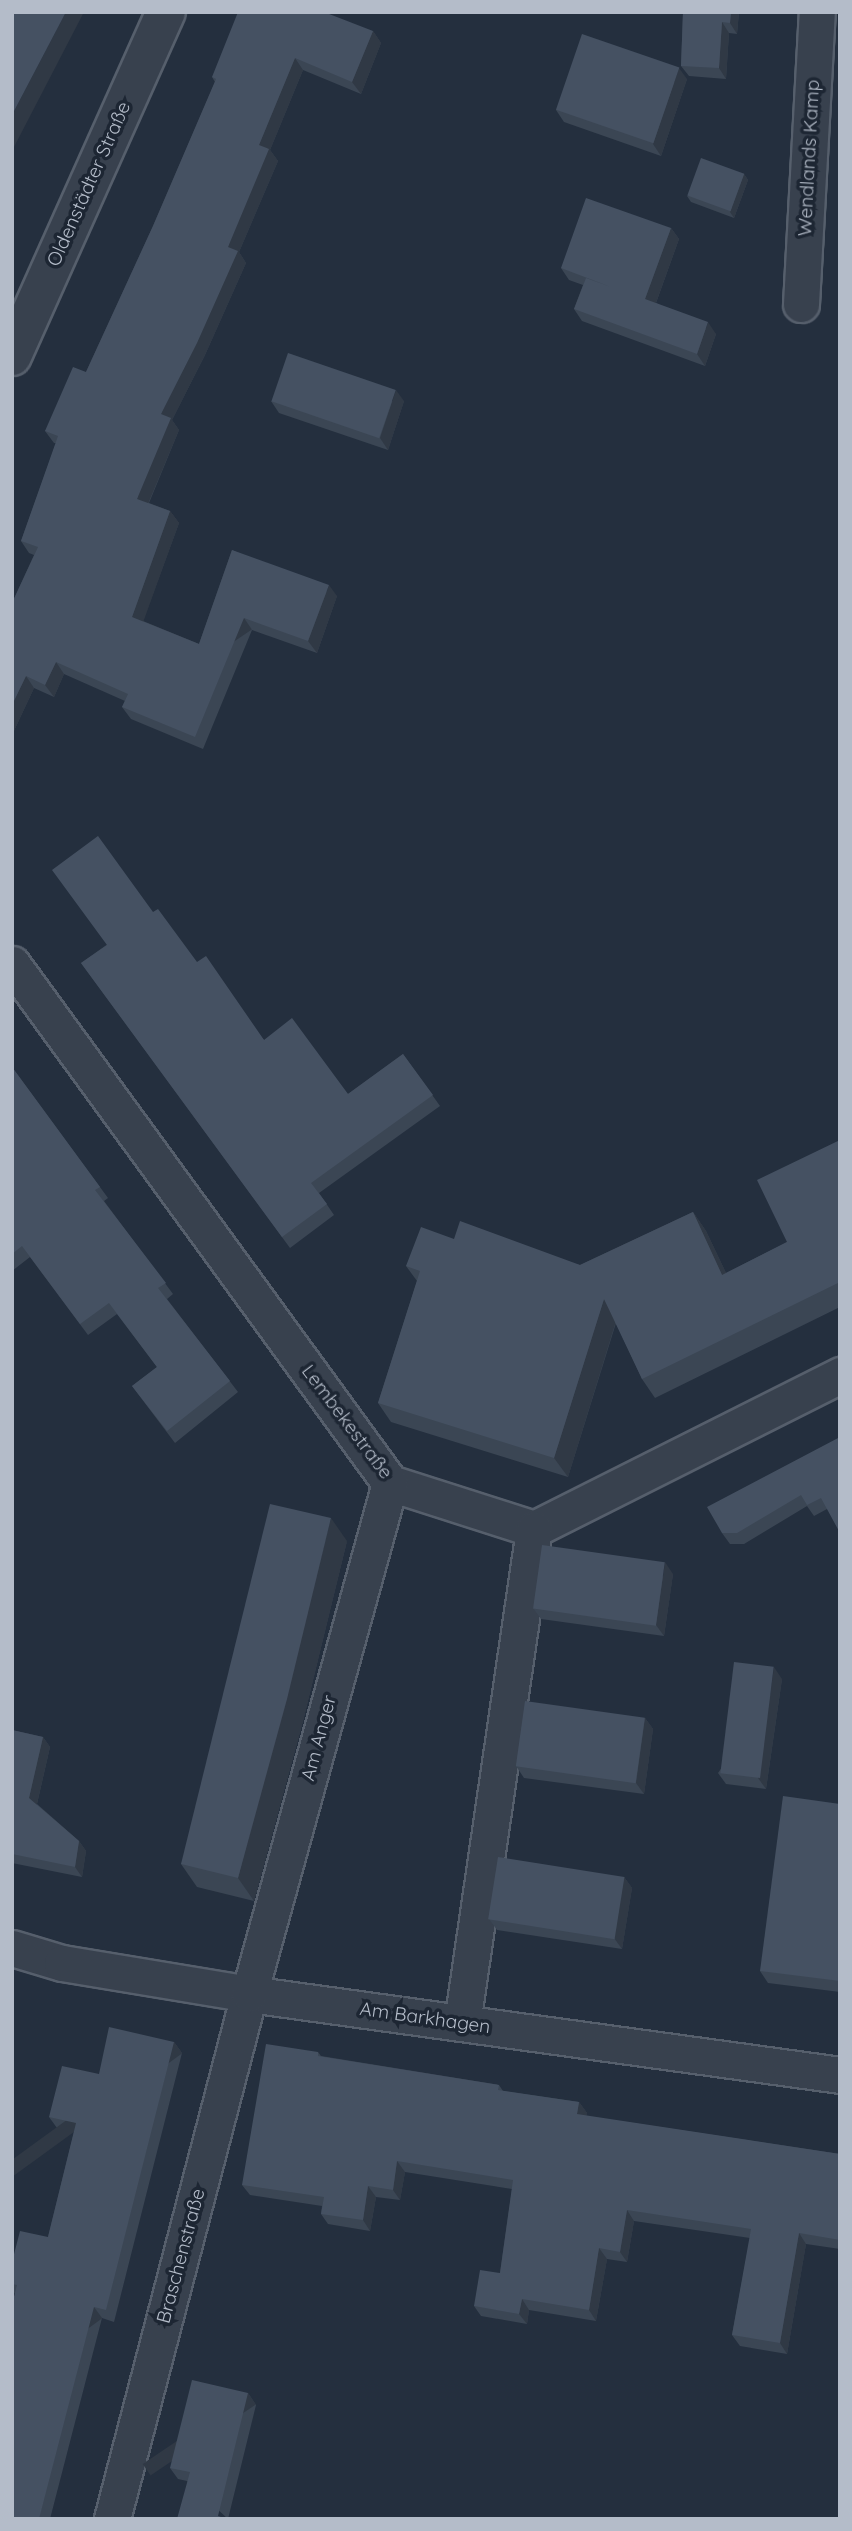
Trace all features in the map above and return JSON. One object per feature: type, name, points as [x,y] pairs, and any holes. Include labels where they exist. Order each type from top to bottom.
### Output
[{"type":"street","name":"Oldenstädter Straße","points":[[12,356],[166,12]]},
{"type":"street","name":"Wendlands Kamp","points":[[801,304],[817,12]]},
{"type":"street","name":"Lembekestraße","points":[[12,964],[390,1482],[534,1529]]},
{"type":"street","points":[[462,2023],[534,1529],[840,1376]]},
{"type":"street","name":"Am Anger","points":[[249,1994],[390,1482]]},
{"type":"street","name":"Am Barkhagen","points":[[12,1948],[62,1963],[249,1994],[840,2075]]},
{"type":"street","name":"Braschenstraße","points":[[112,2519],[249,1994]]},
{"type":"building","points":[[12,12],[66,12],[12,115]]},
{"type":"building","points":[[238,12],[324,12],[373,31],[352,82],[295,58],[259,145],[269,149],[228,247],[238,251],[197,343],[161,414],[171,418],[137,499],[170,511],[132,617],[199,644],[232,550],[329,585],[308,641],[244,618],[195,737],[122,707],[128,694],[56,662],[45,685],[26,676],[12,705],[12,603],[38,547],[21,541],[58,436],[45,431],[73,367],[86,372],[216,79],[212,77]]},
{"type":"building","points":[[683,12],[731,12],[730,23],[722,22],[719,68],[681,66]]},
{"type":"building","points":[[582,34],[679,68],[653,143],[556,110]]},
{"type":"building","points":[[701,158],[744,174],[731,211],[687,196]]},
{"type":"building","points":[[586,198],[671,228],[645,299],[708,322],[697,354],[574,309],[586,278],[611,287],[561,268]]},
{"type":"building","points":[[288,353],[396,390],[379,438],[271,401]]},
{"type":"building","points":[[98,836],[153,912],[158,909],[197,962],[206,956],[264,1040],[292,1018],[348,1094],[403,1054],[433,1095],[311,1183],[327,1204],[282,1237],[81,963],[107,945],[52,870]]},
{"type":"building","points":[[12,1067],[100,1187],[95,1190],[166,1283],[158,1288],[230,1381],[167,1431],[132,1386],[157,1367],[109,1303],[80,1324],[22,1246],[12,1254]]},
{"type":"building","points":[[840,1140],[840,1282],[642,1379],[604,1299],[554,1458],[378,1403],[420,1271],[406,1266],[421,1227],[454,1239],[460,1221],[580,1265],[693,1212],[722,1275],[787,1242],[757,1180]]},
{"type":"building","points":[[840,1437],[840,1533],[821,1498],[807,1505],[801,1495],[737,1533],[722,1533],[707,1507]]},
{"type":"building","points":[[270,1504],[331,1518],[287,1699],[238,1878],[181,1864]]},
{"type":"building","points":[[542,1545],[665,1562],[656,1626],[533,1608]]},
{"type":"building","points":[[734,1662],[774,1667],[760,1778],[720,1773]]},
{"type":"building","points":[[525,1701],[645,1718],[636,1783],[516,1766]]},
{"type":"building","points":[[12,1730],[43,1737],[29,1798],[79,1841],[75,1867],[12,1854]]},
{"type":"building","points":[[783,1796],[840,1804],[840,1981],[760,1971]]},
{"type":"building","points":[[498,1857],[624,1877],[615,1939],[488,1919]]},
{"type":"building","points":[[109,2027],[174,2042],[106,2310],[94,2307],[39,2519],[12,2519],[12,2304],[17,2285],[12,2284],[12,2262],[20,2231],[48,2237],[76,2123],[49,2117],[62,2066],[99,2074]]},
{"type":"building","points":[[266,2044],[318,2052],[318,2056],[499,2085],[498,2090],[579,2102],[577,2114],[840,2154],[840,2240],[799,2233],[780,2343],[732,2335],[751,2229],[627,2210],[620,2252],[599,2248],[589,2310],[522,2299],[519,2314],[474,2306],[480,2270],[500,2273],[513,2180],[397,2161],[393,2190],[368,2186],[363,2220],[321,2214],[324,2197],[242,2185]]},
{"type":"building","points":[[192,2380],[248,2393],[218,2516],[227,2519],[177,2519],[190,2472],[170,2468]]}]
